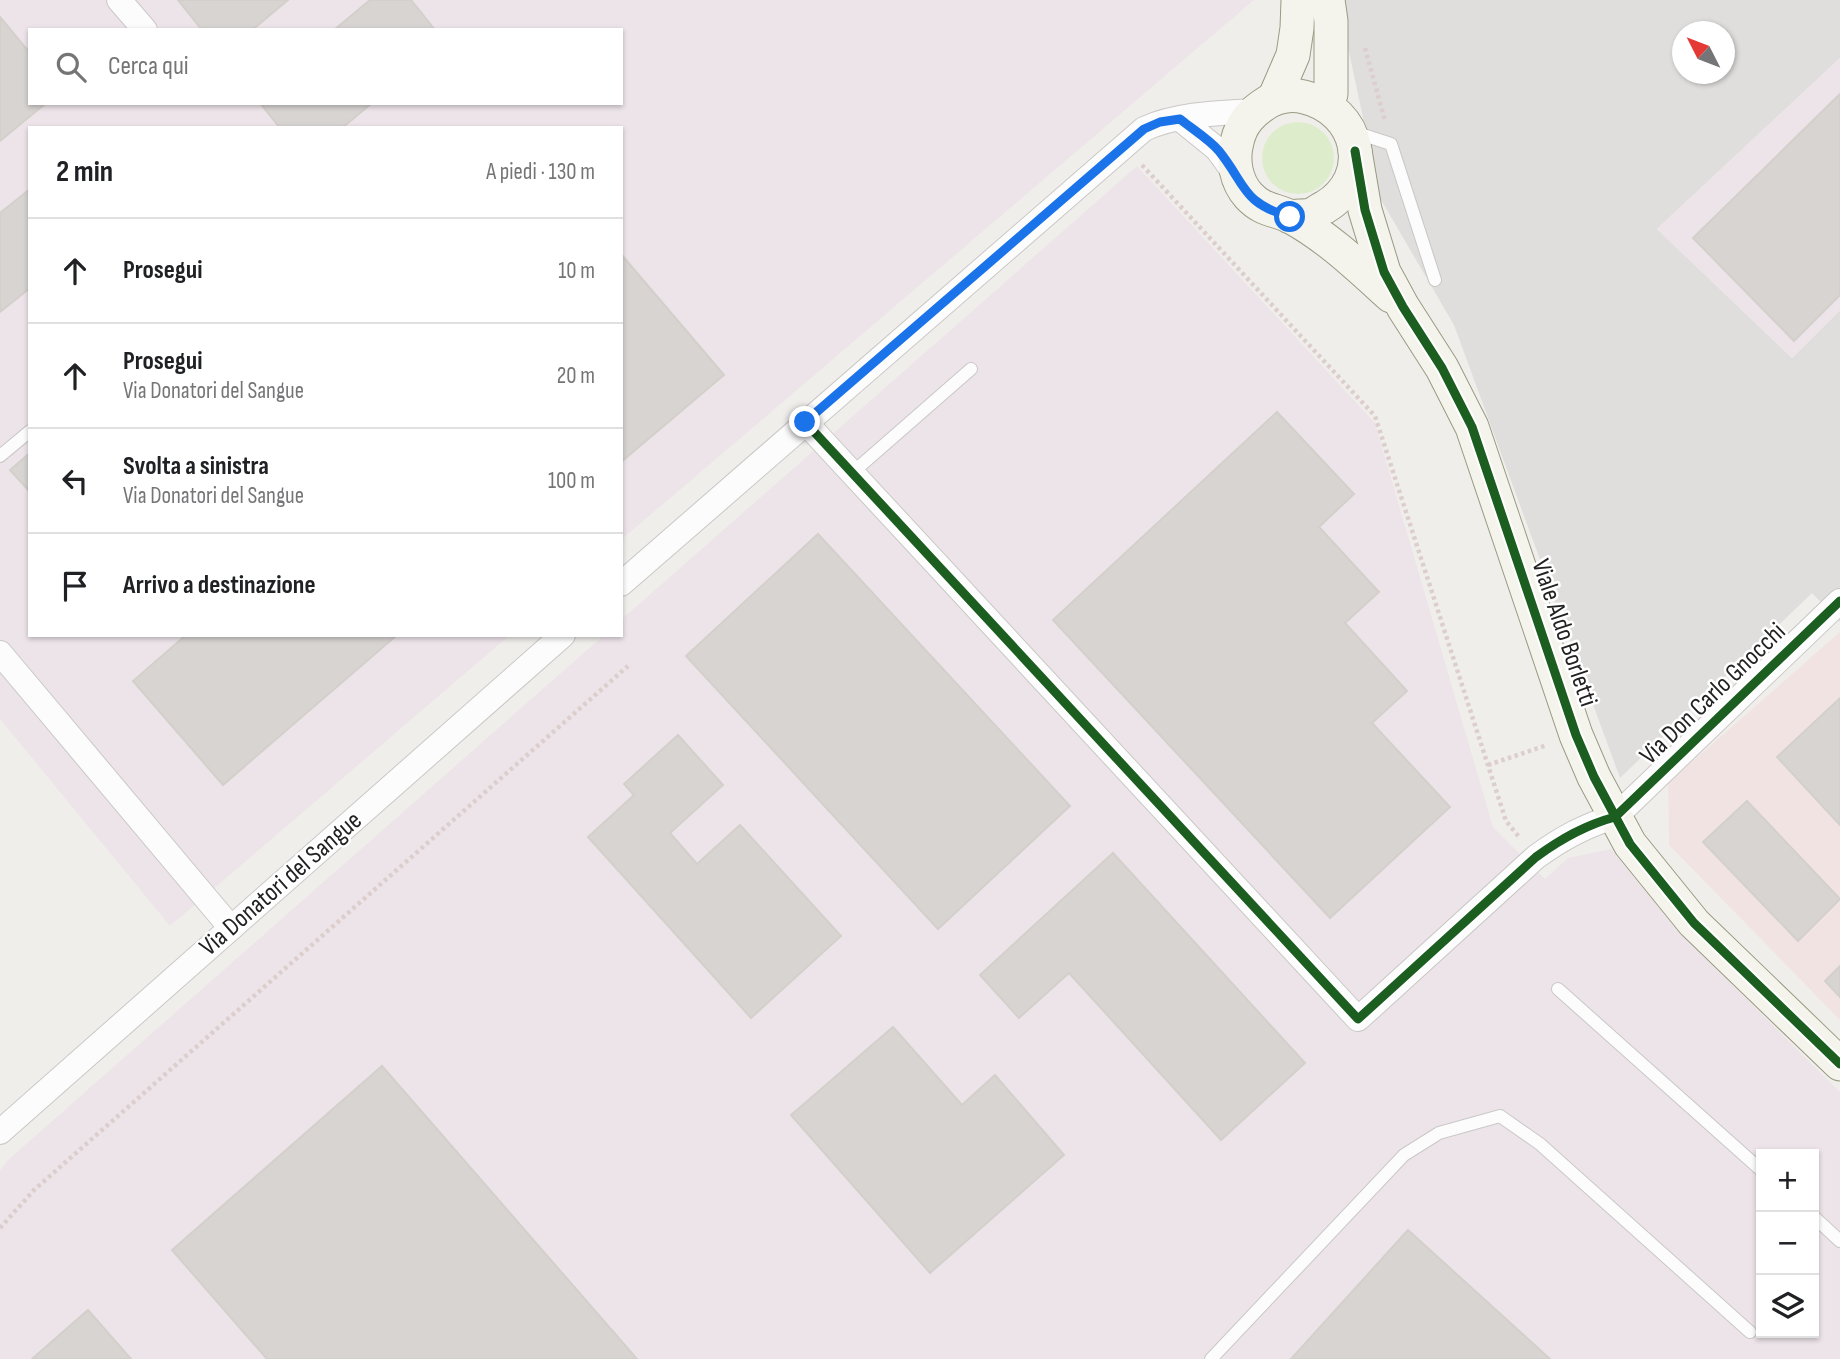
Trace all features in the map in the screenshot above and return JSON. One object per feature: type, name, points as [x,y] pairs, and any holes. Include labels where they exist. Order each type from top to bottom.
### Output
[{"type":"street","points":[[119,0],[143,28]]},
{"type":"street","points":[[1238,178],[1234,154],[1240,129],[1264,105],[1293,55],[1298,0]]},
{"type":"street","points":[[1322,101],[1331,94],[1331,21],[1328,0]]},
{"type":"street","points":[[623,582],[1144,129],[1160,122],[1264,105],[1295,95],[1322,101],[1340,115],[1353,141],[1353,175],[1338,199],[1312,215],[1290,217],[1265,209],[1248,196],[1217,149],[1180,119]]},
{"type":"street","name":"Viale Aldo Borletti","points":[[1353,141],[1365,210],[1384,272],[1442,368],[1472,427],[1576,735],[1615,817],[1630,844],[1694,923],[1840,1064]]},
{"type":"street","name":"Viale Aldo Borletti","points":[[1290,217],[1361,268],[1403,307]]},
{"type":"street","points":[[805,422],[1358,1019],[1536,857],[1591,823],[1615,817]]},
{"type":"street","name":"Via Don Carlo Gnocchi","points":[[1615,817],[1840,601]]},
{"type":"street","name":"Via Donatori del Sangue","points":[[0,1132],[561,637]]},
{"type":"street","points":[[0,653],[231,928]]},
{"type":"lane","points":[[1353,141],[1391,144],[1435,280]]},
{"type":"lane","points":[[852,473],[971,369]]},
{"type":"lane","points":[[0,456],[28,433]]},
{"type":"lane","points":[[1558,989],[1756,1166]]},
{"type":"lane","points":[[1211,1359],[1404,1155],[1438,1133],[1500,1116],[1540,1144],[1750,1332]]},
{"type":"lane","points":[[1819,1222],[1840,1241]]},
{"type":"path","points":[[1362,37],[1391,144]]},
{"type":"path","points":[[1125,146],[1376,416],[1506,821],[1536,857]]},
{"type":"path","points":[[0,1228],[34,1190],[628,666]]},
{"type":"path","points":[[1488,765],[1576,735]]},
{"type":"shaded area","points":[[0,0],[1254,0],[623,538],[623,126],[28,126],[28,637],[508,637],[170,926],[0,719]]},
{"type":"shaded area","points":[[1338,0],[1840,0],[1840,58],[1657,229],[1792,358],[1840,310],[1840,622],[1812,593],[1620,778],[1454,325],[1380,198]]},
{"type":"shaded area","points":[[1840,58],[1840,310],[1792,358],[1657,229]]},
{"type":"shaded area","points":[[1137,166],[1375,423],[1493,827],[1545,879],[1568,858],[1611,849],[1676,929],[1840,1092],[1840,1359],[0,1359],[0,1170],[9,1159],[602,637],[623,637],[623,618]]},
{"type":"shaded area","points":[[1840,632],[1840,1020],[1669,845],[1668,783]]},
{"type":"green space","points":[[1298,122],[1318,128],[1328,138],[1334,158],[1328,178],[1318,188],[1298,194],[1278,188],[1268,178],[1262,158],[1268,138],[1278,128]]},
{"type":"building","points":[[178,0],[288,0],[254,28],[200,28]]},
{"type":"building","points":[[370,0],[411,0],[433,28],[336,28]]},
{"type":"building","points":[[0,17],[28,51],[28,105],[44,105],[0,141]]},
{"type":"building","points":[[1840,94],[1840,295],[1794,341],[1693,238]]},
{"type":"building","points":[[262,105],[370,105],[344,126],[278,126]]},
{"type":"building","points":[[28,191],[28,290],[0,312],[0,213]]},
{"type":"building","points":[[623,256],[724,375],[623,460]]},
{"type":"building","points":[[1277,412],[1354,494],[1319,527],[1379,592],[1345,623],[1407,691],[1372,723],[1450,807],[1330,918],[1053,620]]},
{"type":"building","points":[[28,455],[28,490],[10,470]]},
{"type":"building","points":[[818,534],[1070,806],[938,929],[686,656]]},
{"type":"building","points":[[184,637],[395,637],[223,785],[133,681]]},
{"type":"building","points":[[1840,698],[1840,825],[1777,757]]},
{"type":"building","points":[[678,735],[723,785],[670,833],[697,864],[740,825],[841,936],[751,1018],[588,837],[634,795],[624,784]]},
{"type":"building","points":[[1747,801],[1840,899],[1798,941],[1703,842]]},
{"type":"building","points":[[1113,853],[1305,1063],[1221,1140],[1069,973],[1019,1018],[980,975]]},
{"type":"building","points":[[1840,966],[1840,997],[1825,981]]},
{"type":"building","points":[[893,1027],[962,1105],[995,1075],[1064,1155],[930,1273],[791,1115]]},
{"type":"building","points":[[382,1066],[637,1359],[267,1359],[172,1250]]},
{"type":"building","points":[[1408,1230],[1550,1359],[1291,1359]]},
{"type":"building","points":[[88,1310],[131,1359],[32,1359]]},
{"type":"cycle path","points":[[1355,151],[1365,210],[1384,272],[1442,368],[1472,427],[1576,735],[1594,777],[1630,844],[1694,923],[1840,1064]]},
{"type":"cycle path","points":[[805,422],[1358,1019],[1536,857],[1574,833],[1615,817],[1840,601]]},
{"type":"route","points":[[805,422],[1144,129],[1160,122],[1180,119],[1217,149],[1248,196],[1265,209],[1290,217]]}]
